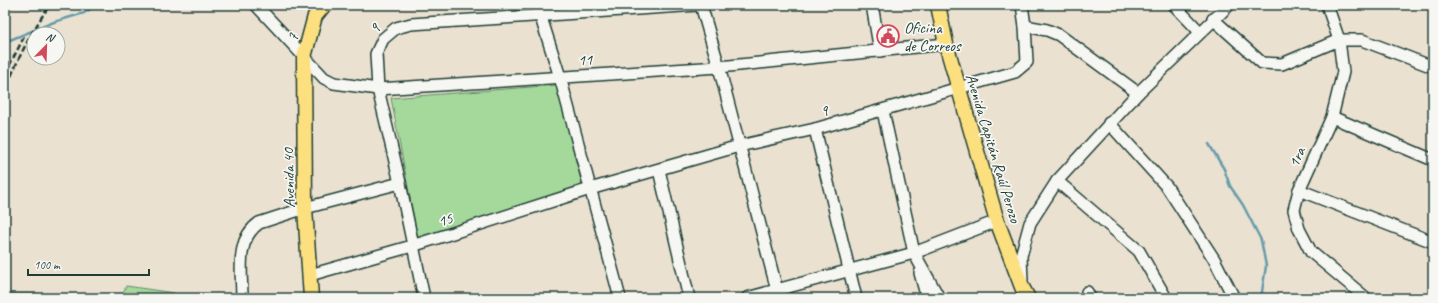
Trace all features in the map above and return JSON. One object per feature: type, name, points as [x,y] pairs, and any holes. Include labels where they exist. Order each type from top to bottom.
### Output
[{"type":"main road","name":"7","points":[[304,57],[315,16],[324,5]]},
{"type":"main road","name":"Avenida Capitán Raúl Perozo","points":[[938,5],[957,88],[997,221],[1025,293]]},
{"type":"main road","name":"Avenida 40","points":[[304,57],[305,208],[311,298]]},
{"type":"street","points":[[537,5],[560,77],[620,298]]},
{"type":"street","name":"9","points":[[424,298],[400,183],[378,89],[376,54],[383,39],[396,28],[412,24],[698,5]]},
{"type":"street","points":[[701,5],[719,67],[778,294]]},
{"type":"street","points":[[872,5],[880,51]]},
{"type":"street","points":[[1022,5],[1025,26],[1047,30],[1059,36],[1138,93]]},
{"type":"street","points":[[1174,5],[1200,32]]},
{"type":"street","points":[[1025,293],[1021,256],[1030,222],[1057,181],[1138,93],[1229,5]]},
{"type":"street","name":"1ra","points":[[1327,5],[1340,40],[1343,72],[1332,117],[1299,190],[1294,210],[1299,229],[1311,252],[1366,298]]},
{"type":"street","name":"11","points":[[257,6],[328,81],[378,89],[719,67],[946,44]]},
{"type":"street","points":[[1213,19],[1262,63],[1282,64],[1340,40],[1362,40],[1433,67]]},
{"type":"street","name":"9","points":[[590,189],[739,146],[815,129],[883,111],[1015,72],[1027,62],[1025,26]]},
{"type":"street","points":[[883,111],[914,253],[927,298]]},
{"type":"street","points":[[1332,117],[1433,160]]},
{"type":"street","points":[[1109,123],[1167,187],[1214,259],[1230,297]]},
{"type":"street","points":[[815,129],[856,298]]},
{"type":"street","points":[[659,170],[689,298]]},
{"type":"street","points":[[1057,181],[1139,251],[1166,298]]},
{"type":"street","points":[[242,298],[241,255],[243,244],[254,227],[260,223],[305,208],[400,183]]},
{"type":"street","name":"15","points":[[310,275],[412,246],[590,189]]},
{"type":"street","points":[[1299,190],[1433,242]]},
{"type":"street","points":[[747,298],[778,294],[914,253],[997,221]]},
{"type":"street","points":[[914,253],[939,298]]},
{"type":"shaded area","points":[[1433,278],[1433,298],[1427,298],[1426,295]]},
{"type":"green space","points":[[557,85],[582,185],[418,240],[391,98]]},
{"type":"green space","points":[[126,286],[174,293],[176,298],[121,298]]},
{"type":"green space","points":[[6,294],[39,294],[42,298],[7,298]]},
{"type":"waterway","points":[[5,42],[54,22],[84,13],[97,5]]},
{"type":"waterway","points":[[1209,144],[1224,169],[1230,186],[1243,205],[1261,240],[1266,266],[1261,298]]},
{"type":"railway","points":[[5,93],[24,47],[50,5]]},
{"type":"railway","points":[[5,74],[24,37]]},
{"type":"place","name":"Oficina de Correos","points":[[888,36]]}]
